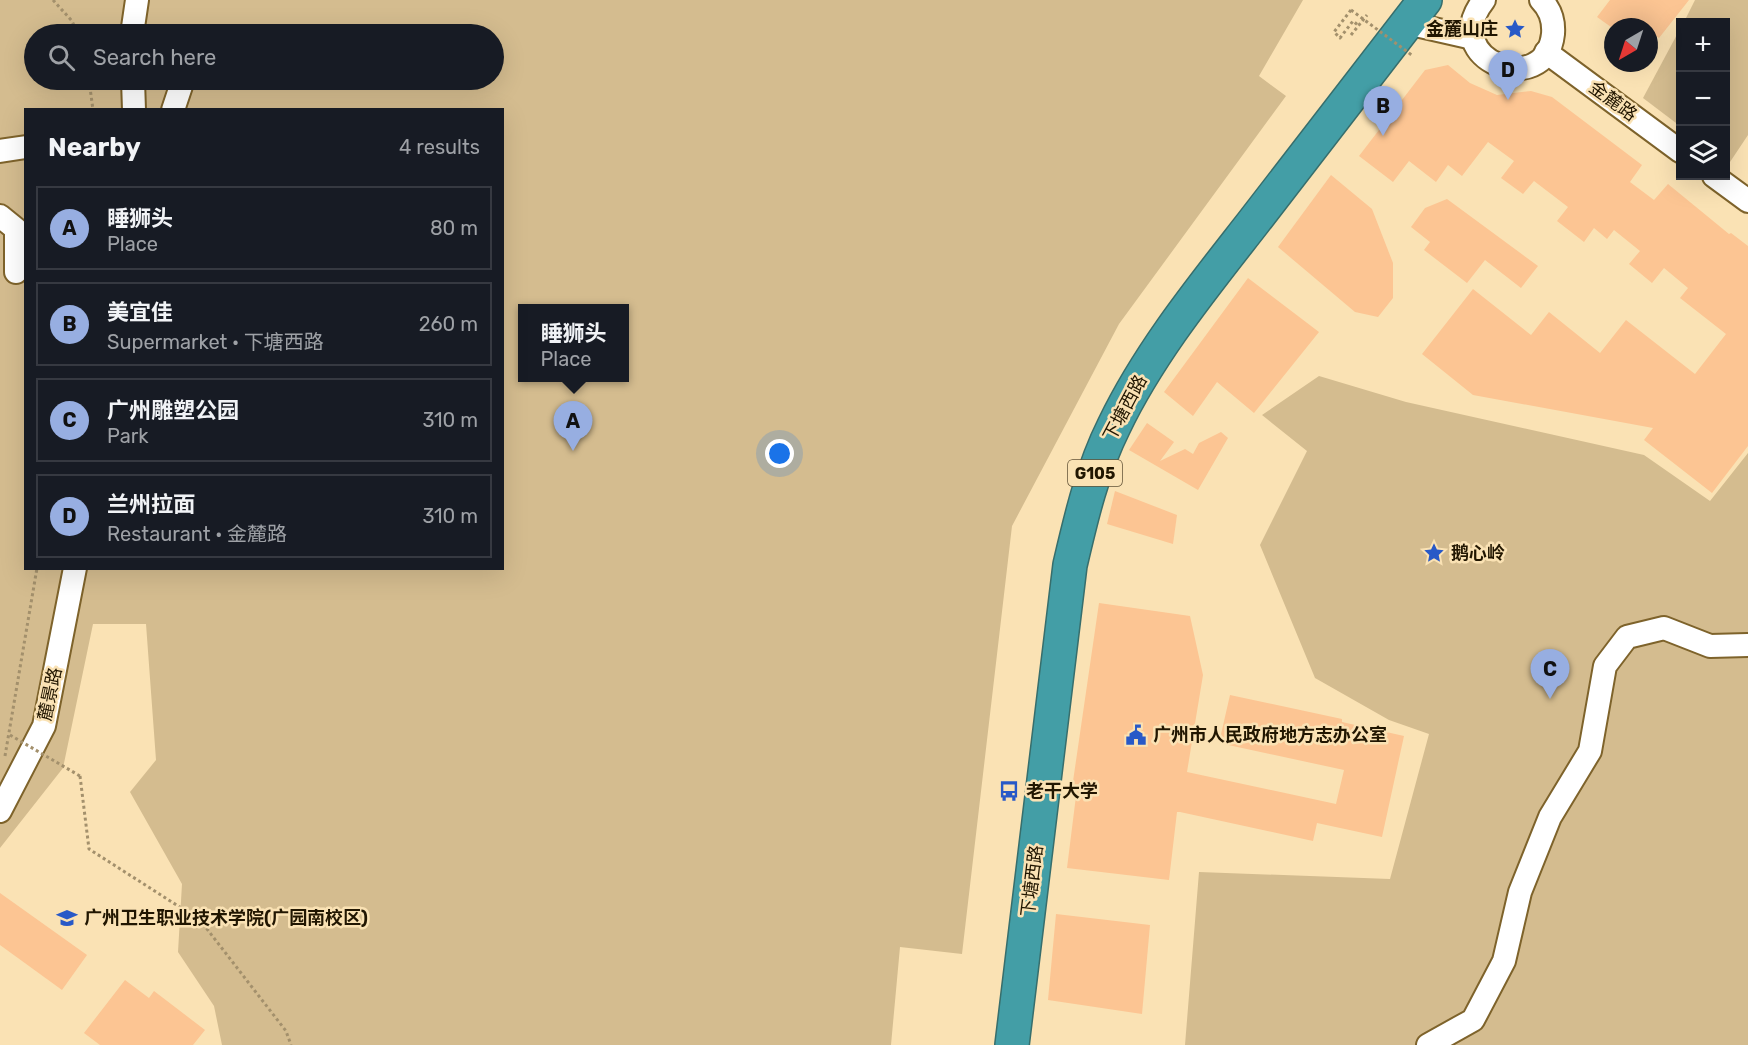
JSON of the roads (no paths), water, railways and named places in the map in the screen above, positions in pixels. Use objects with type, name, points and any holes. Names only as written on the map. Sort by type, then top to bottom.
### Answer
[{"type":"highway","name":"下塘西路","points":[[994,1045],[1045,601],[1058,529],[1086,444],[1124,369],[1156,322],[1412,8]]},
{"type":"highway","name":"下塘西路","points":[[1012,1045],[1070,565],[1085,504],[1112,429],[1136,385],[1178,321],[1412,8]]},
{"type":"street","points":[[133,24],[137,0]]},
{"type":"street","points":[[1484,0],[1476,12],[1473,38],[1483,56],[1499,67],[1512,69],[1526,67],[1537,61],[1546,52],[1552,40],[1553,27],[1550,14],[1541,0]]},
{"type":"street","points":[[1412,8],[1473,38]]},
{"type":"street","name":"金麓路","points":[[1546,52],[1676,148]]},
{"type":"street","points":[[133,90],[134,108]]},
{"type":"street","points":[[174,108],[180,90]]},
{"type":"street","points":[[0,151],[24,147]]},
{"type":"street","points":[[1719,180],[1748,201]]},
{"type":"street","points":[[0,216],[15,229],[16,272]]},
{"type":"street","name":"麓景路","points":[[0,811],[44,726],[75,570]]},
{"type":"street","points":[[1428,1045],[1473,1020],[1504,961],[1520,892],[1550,817],[1590,750],[1605,666],[1610,658],[1627,637],[1664,628],[1710,646],[1748,645]]},
{"type":"place","name":"金麓山庄","points":[[1515,29]]},
{"type":"place","name":"兰州拉面","points":[[1508,100]]},
{"type":"place","name":"美宜佳","points":[[1383,136]]},
{"type":"place","name":"睡狮头","points":[[573,451]]},
{"type":"place","name":"鹅心岭","points":[[1434,553]]},
{"type":"place","name":"广州雕塑公园","points":[[1550,699]]},
{"type":"place","name":"广州市人民政府地方志办公室","points":[[1136,735]]},
{"type":"place","name":"老干大学","points":[[1009,791]]},
{"type":"place","name":"广州卫生职业技术学院(广园南校区)","points":[[67,918]]}]
